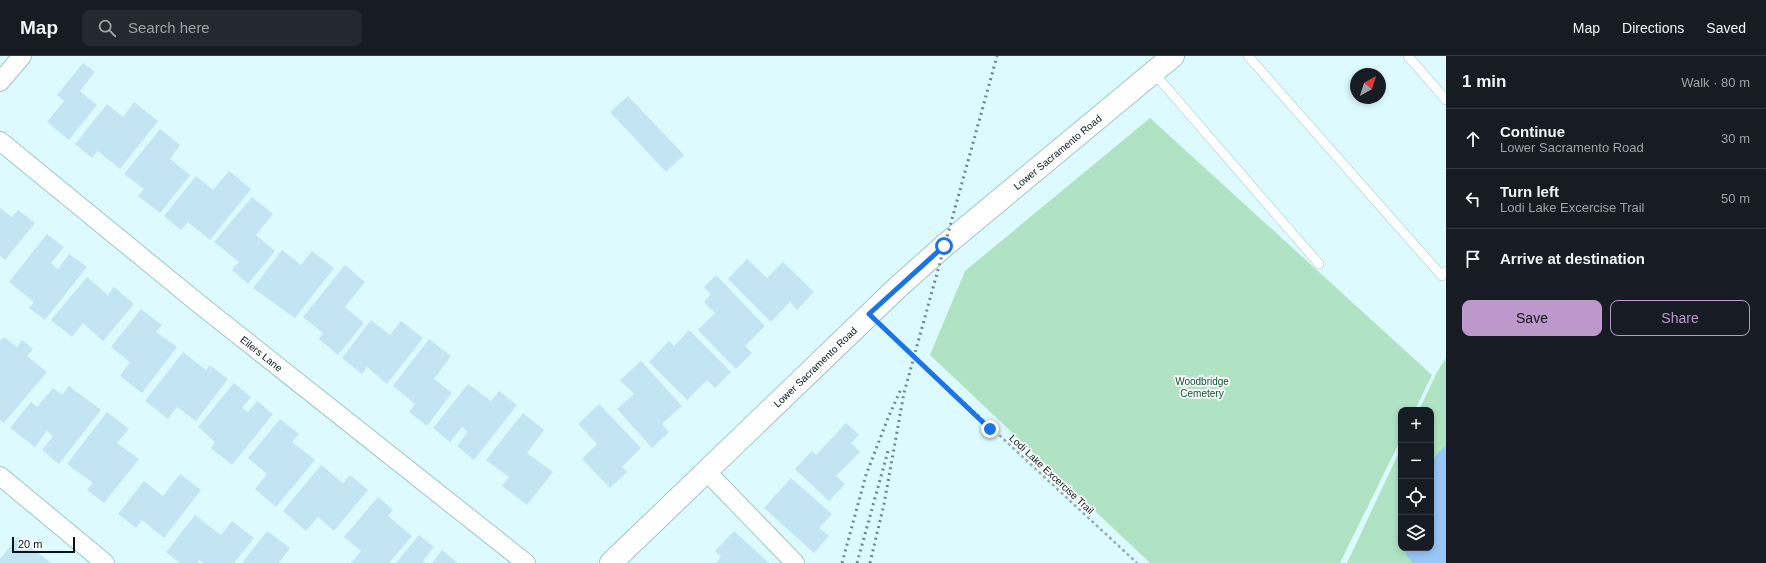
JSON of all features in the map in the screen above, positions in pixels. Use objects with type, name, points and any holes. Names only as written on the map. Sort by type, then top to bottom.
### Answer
[{"type":"main road","name":"Lower Sacramento Road","points":[[611,563],[869,314],[944,246],[1173,56]]},
{"type":"street","points":[[0,82],[22,56]]},
{"type":"street","name":"Eilers Lane","points":[[0,141],[198,303],[526,563]]},
{"type":"street","points":[[706,471],[795,563]]},
{"type":"street","points":[[0,476],[105,563]]},
{"type":"lane","points":[[1248,56],[1442,276],[1446,271]]},
{"type":"lane","points":[[1408,56],[1446,100]]},
{"type":"lane","points":[[1153,72],[1319,264]]},
{"type":"path","name":"Lodi Lake Excercise Trail","points":[[869,314],[1137,563]]},
{"type":"green space","name":"Woodbridge Cemetery","points":[[1150,118],[1432,375],[1416,407],[1398,407],[1398,445],[1340,563],[1150,563],[930,355],[965,271]]},
{"type":"green space","points":[[1446,358],[1446,563],[1347,563],[1398,454],[1398,551],[1434,551],[1434,407],[1420,407],[1437,372]]},
{"type":"water","points":[[1446,445],[1446,563],[1413,563],[1406,555],[1405,551],[1434,551],[1434,458]]},
{"type":"building","points":[[83,63],[95,72],[80,91],[97,105],[69,140],[47,122],[64,101],[57,95]]},
{"type":"building","points":[[628,96],[684,155],[666,172],[610,112]]},
{"type":"building","points":[[134,102],[158,121],[120,169],[98,151],[92,158],[75,144],[107,104],[123,117]]},
{"type":"building","points":[[160,129],[180,145],[170,159],[190,175],[160,213],[138,196],[144,189],[124,174]]},
{"type":"building","points":[[229,171],[251,189],[210,240],[188,222],[181,230],[164,216],[196,176],[213,190]]},
{"type":"building","points":[[252,197],[273,214],[256,235],[275,251],[248,284],[232,270],[239,262],[214,242]]},
{"type":"building","points":[[0,208],[12,217],[18,210],[35,223],[5,260],[0,256]]},
{"type":"building","points":[[47,234],[64,247],[51,263],[58,269],[69,254],[87,267],[45,320],[29,308],[34,302],[9,282]]},
{"type":"building","points":[[282,250],[301,265],[312,251],[334,268],[295,318],[253,288]]},
{"type":"building","points":[[747,259],[767,278],[783,262],[814,292],[797,310],[790,302],[771,322],[728,279]]},
{"type":"building","points":[[345,265],[365,282],[345,307],[364,323],[338,355],[319,339],[323,333],[303,317]]},
{"type":"building","points":[[716,275],[765,326],[745,346],[752,353],[736,369],[698,330],[715,313],[704,302],[711,294],[704,287]]},
{"type":"building","points":[[87,277],[108,295],[114,287],[134,304],[103,341],[83,323],[72,337],[51,320]]},
{"type":"building","points":[[141,309],[162,325],[156,332],[177,347],[142,393],[120,376],[130,362],[111,347]]},
{"type":"building","points":[[371,320],[390,335],[401,321],[423,338],[387,384],[367,367],[362,374],[342,358]]},
{"type":"building","points":[[689,330],[731,372],[715,388],[707,380],[687,400],[649,362],[669,341],[674,346]]},
{"type":"building","points":[[4,337],[17,347],[22,340],[33,349],[27,356],[47,372],[4,423],[0,420],[0,341]]},
{"type":"building","points":[[429,339],[451,356],[434,379],[452,393],[427,426],[409,412],[415,404],[393,386]]},
{"type":"building","points":[[183,352],[206,370],[210,365],[228,379],[196,421],[177,407],[168,419],[145,401]]},
{"type":"building","points":[[641,361],[682,406],[662,424],[669,432],[652,448],[617,409],[634,394],[620,380]]},
{"type":"building","points":[[234,383],[251,397],[242,408],[248,412],[257,401],[273,414],[232,465],[211,448],[215,442],[198,427]]},
{"type":"building","points":[[468,384],[491,401],[499,391],[517,405],[474,460],[457,446],[468,432],[462,427],[450,442],[433,428]]},
{"type":"building","points":[[69,386],[101,410],[59,464],[42,450],[53,436],[47,431],[35,447],[10,428],[31,402],[37,407],[53,388],[62,395]]},
{"type":"building","points":[[599,404],[641,448],[622,467],[627,472],[610,488],[582,459],[597,444],[578,424]]},
{"type":"building","points":[[107,412],[129,429],[117,443],[139,459],[104,503],[87,490],[93,483],[67,464]]},
{"type":"building","points":[[523,413],[544,430],[527,453],[553,472],[527,505],[502,486],[509,477],[486,460]]},
{"type":"building","points":[[280,419],[299,434],[292,442],[315,460],[276,507],[255,489],[267,474],[248,458]]},
{"type":"building","points":[[846,423],[859,435],[851,443],[860,452],[836,476],[845,484],[829,501],[795,469],[812,451],[816,455]]},
{"type":"building","points":[[321,465],[343,483],[350,475],[368,490],[334,531],[318,517],[306,531],[283,511]]},
{"type":"building","points":[[180,474],[201,490],[164,538],[142,520],[136,528],[118,514],[144,481],[163,496]]},
{"type":"building","points":[[791,478],[832,514],[819,528],[829,536],[814,553],[764,508]]},
{"type":"building","points":[[378,497],[393,510],[388,516],[412,536],[389,563],[351,563],[361,551],[344,537]]},
{"type":"building","points":[[195,515],[221,535],[232,521],[254,538],[234,563],[204,563],[199,560],[197,563],[180,563],[166,552]]},
{"type":"building","points":[[267,531],[290,548],[279,563],[242,563]]},
{"type":"building","points":[[734,531],[769,563],[716,563],[721,557],[715,551]]},
{"type":"building","points":[[419,535],[434,547],[423,561],[426,563],[396,563]]},
{"type":"building","points":[[18,537],[51,563],[0,563],[0,557],[1,558]]},
{"type":"building","points":[[442,550],[458,563],[432,563]]},
{"type":"railway","points":[[870,563],[884,504],[904,393],[997,56]]},
{"type":"railway","points":[[842,563],[866,475],[901,389]]},
{"type":"railway","points":[[857,563],[888,451]]},
{"type":"route","points":[[944,246],[869,314],[990,429]]}]
